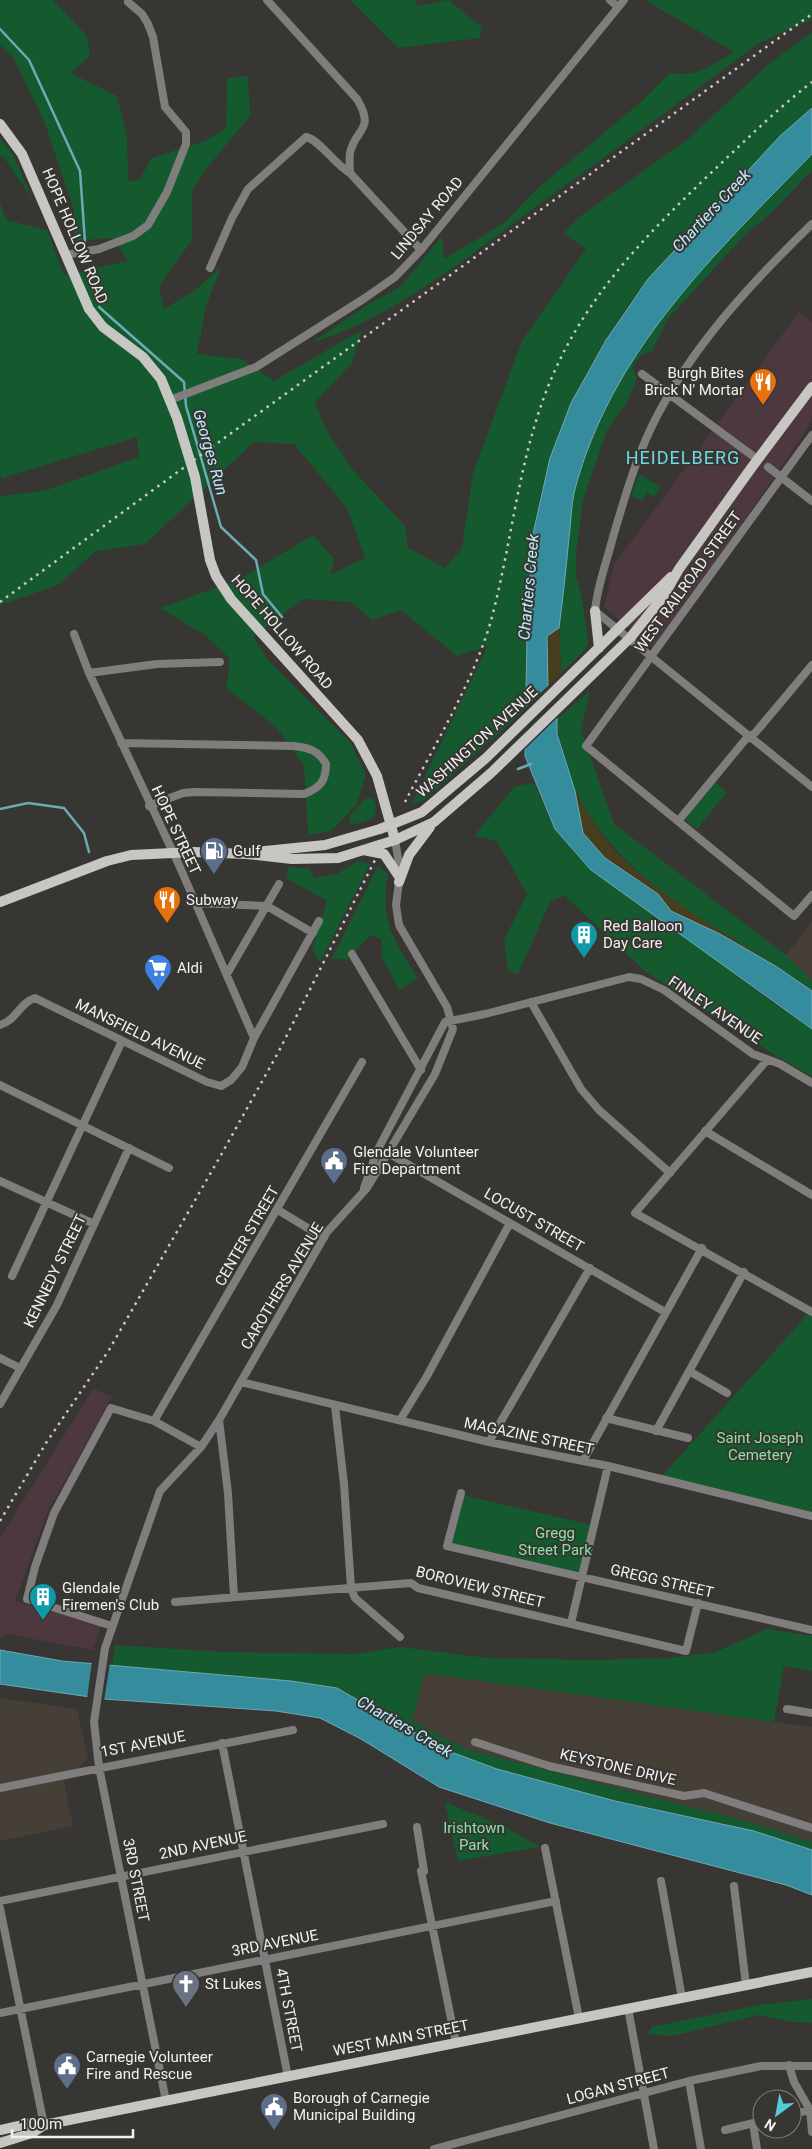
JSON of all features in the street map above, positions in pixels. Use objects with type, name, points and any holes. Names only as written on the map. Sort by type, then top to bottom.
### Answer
[{"type":"main road","name":"HOPE HOLLOW ROAD","points":[[0,124],[22,154],[85,303],[93,316],[150,364],[174,398],[198,491],[210,560],[216,576],[231,599],[358,740],[377,776],[395,840]]},
{"type":"main road","points":[[679,569],[812,388]]},
{"type":"main road","name":"WASHINGTON AVENUE","points":[[247,854],[270,858],[338,858],[395,840],[434,822],[490,773],[630,638],[663,597],[679,569]]},
{"type":"main road","name":"WASHINGTON AVENUE","points":[[0,902],[119,857],[143,853],[172,852],[247,854],[325,846],[392,824],[427,808],[486,758],[679,569]]},
{"type":"main road","points":[[595,611],[597,650]]},
{"type":"main road","points":[[399,879],[413,848],[434,822]]},
{"type":"main road","points":[[360,850],[384,854],[399,879]]},
{"type":"main road","name":"WEST MAIN STREET","points":[[0,2144],[32,2133],[44,2125],[812,1972]]},
{"type":"main road","points":[[0,2124],[32,2123],[44,2125]]},
{"type":"main road","points":[[0,2130],[32,2123]]},
{"type":"street","points":[[267,0],[357,99],[365,112],[364,127],[350,151],[350,173]]},
{"type":"street","points":[[610,0],[618,8]]},
{"type":"street","name":"LINDSAY ROAD","points":[[174,398],[256,367],[387,282],[421,250],[624,0]]},
{"type":"street","points":[[65,255],[100,249],[133,236],[148,225],[167,192],[186,144],[186,132],[164,108],[152,36],[148,24],[142,14],[128,2]]},
{"type":"street","points":[[210,268],[232,218],[248,189],[306,137],[313,139],[338,166],[350,173],[421,250]]},
{"type":"street","points":[[812,224],[759,275],[723,318],[669,394],[651,427],[625,496],[597,594],[595,611],[651,654],[812,787]]},
{"type":"street","points":[[642,374],[758,459]]},
{"type":"street","name":"WEST RAILROAD STREET","points":[[678,820],[586,746],[651,654],[812,435]]},
{"type":"street","points":[[768,467],[812,501]]},
{"type":"street","name":"HOPE STREET","points":[[74,634],[89,673],[149,806],[172,852],[254,1038]]},
{"type":"street","points":[[89,673],[157,664],[220,662]]},
{"type":"street","points":[[812,664],[678,820],[794,916],[812,895]]},
{"type":"street","points":[[121,743],[294,746],[312,749],[321,755],[326,764],[323,782],[316,790],[304,794],[195,792],[183,793],[149,806]]},
{"type":"street","points":[[362,1193],[377,1151],[421,1070],[442,1026],[445,1022],[452,1021],[399,925],[396,905],[399,879],[395,840]]},
{"type":"street","points":[[226,974],[279,884]]},
{"type":"street","points":[[195,903],[267,906],[313,933]]},
{"type":"street","points":[[254,1038],[320,921]]},
{"type":"street","points":[[352,954],[421,1070]]},
{"type":"street","name":"FINLEY AVENUE","points":[[452,1021],[629,977],[641,979],[664,990],[753,1054],[780,1064],[812,1082]]},
{"type":"street","name":"MANSFIELD AVENUE","points":[[0,1025],[14,1018],[25,1001],[34,998],[207,1082],[222,1086],[232,1080],[242,1067],[254,1038]]},
{"type":"street","points":[[531,1002],[581,1089],[599,1110],[670,1173]]},
{"type":"street","name":"CAROTHERS AVENUE","points":[[102,1665],[112,1626],[160,1491],[201,1447],[219,1420],[324,1238],[362,1193],[388,1153],[435,1074],[451,1038],[452,1021]]},
{"type":"street","points":[[12,1276],[122,1040]]},
{"type":"street","points":[[767,1060],[635,1213],[702,1248],[812,1312]]},
{"type":"street","name":"CENTER STREET","points":[[154,1422],[362,1062]]},
{"type":"street","points":[[0,1085],[169,1168]]},
{"type":"street","points":[[705,1131],[812,1195]]},
{"type":"street","name":"KENNEDY STREET","points":[[0,1404],[57,1305],[129,1148]]},
{"type":"street","name":"LOCUST STREET","points":[[388,1153],[665,1312]]},
{"type":"street","points":[[0,1181],[94,1224]]},
{"type":"street","points":[[278,1210],[324,1238]]},
{"type":"street","points":[[400,1420],[427,1376],[510,1223]]},
{"type":"street","points":[[583,1461],[702,1248]]},
{"type":"street","points":[[488,1442],[590,1268]]},
{"type":"street","points":[[656,1431],[744,1272]]},
{"type":"street","points":[[0,1358],[20,1368]]},
{"type":"street","points":[[689,1370],[727,1393]]},
{"type":"street","name":"MAGAZINE STREET","points":[[241,1382],[488,1442],[608,1466],[812,1516]]},
{"type":"street","points":[[335,1406],[344,1484],[351,1588],[355,1598],[400,1637]]},
{"type":"street","points":[[112,1626],[27,1599],[35,1566],[54,1513],[112,1408],[154,1422],[201,1447]]},
{"type":"street","points":[[606,1418],[688,1438]]},
{"type":"street","points":[[219,1420],[228,1493],[234,1596]]},
{"type":"street","points":[[571,1623],[608,1466]]},
{"type":"street","name":"GREGG STREET","points":[[461,1493],[447,1546],[812,1630]]},
{"type":"street","name":"BOROVIEW STREET","points":[[175,1602],[411,1582],[418,1588],[686,1651],[698,1603]]},
{"type":"street","name":"3RD STREET","points":[[102,1665],[93,1732],[166,2101]]},
{"type":"street","points":[[787,1709],[812,1713]]},
{"type":"street","name":"1ST AVENUE","points":[[0,1788],[293,1730]]},
{"type":"street","name":"KEYSTONE DRIVE","points":[[475,1742],[549,1766],[684,1796],[704,1793],[812,1828]]},
{"type":"street","name":"4TH STREET","points":[[222,1743],[288,2077]]},
{"type":"street","name":"2ND AVENUE","points":[[0,1900],[382,1824]]},
{"type":"street","points":[[417,1827],[432,1926],[456,2042]]},
{"type":"street","points":[[545,1848],[579,2018]]},
{"type":"street","points":[[661,1881],[682,1998]]},
{"type":"street","points":[[734,1886],[746,1985]]},
{"type":"street","name":"3RD AVENUE","points":[[0,2013],[556,1901]]},
{"type":"street","points":[[0,1908],[44,2125]]},
{"type":"street","points":[[628,2008],[654,2149]]},
{"type":"street","points":[[789,2065],[794,2082],[810,2110],[812,2132]]},
{"type":"street","name":"LOGAN STREET","points":[[434,2149],[689,2081],[760,2066],[812,2066]]},
{"type":"street","points":[[689,2081],[701,2149]]},
{"type":"street","points":[[802,2112],[810,2110]]},
{"type":"street","points":[[724,2130],[752,2123]]},
{"type":"shaded area","points":[[799,312],[812,323],[812,417],[806,431],[654,650],[604,607],[614,565]]},
{"type":"shaded area","points":[[812,921],[812,991],[777,967]]},
{"type":"shaded area","points":[[93,1389],[112,1396],[47,1513],[15,1601],[101,1625],[93,1650],[7,1634],[0,1638],[0,1538]]},
{"type":"shaded area","points":[[423,1673],[812,1727],[812,1842],[753,1823],[469,1750],[412,1721]]},
{"type":"shaded area","points":[[0,1698],[77,1709],[88,1759],[64,1782],[73,1826],[0,1841]]},
{"type":"green space","points":[[0,0],[53,0],[87,36],[90,56],[70,73],[117,96],[127,136],[128,181],[139,180],[152,158],[205,141],[226,128],[227,78],[248,76],[250,116],[207,168],[192,191],[192,240],[159,286],[164,309],[194,291],[221,267],[206,306],[197,354],[241,359],[274,381],[362,330],[352,363],[315,402],[324,426],[352,469],[405,526],[408,548],[445,568],[462,548],[473,473],[522,341],[586,249],[564,233],[578,218],[688,139],[770,63],[812,32],[812,108],[750,169],[650,277],[607,336],[573,400],[548,468],[532,539],[527,603],[526,709],[423,801],[412,803],[488,646],[457,656],[401,610],[372,620],[351,602],[303,599],[253,637],[268,660],[350,742],[366,774],[356,805],[331,831],[308,835],[304,766],[276,727],[226,688],[230,659],[205,635],[160,608],[240,579],[313,535],[334,559],[330,575],[365,558],[347,508],[294,444],[254,442],[145,544],[96,551],[58,585],[0,605],[0,496],[44,491],[139,457],[137,437],[2,478],[0,473],[0,203],[6,220],[47,230],[64,275],[128,261],[112,238],[73,241],[74,210],[44,121],[13,57],[0,45]]},
{"type":"green space","points":[[350,0],[415,0],[417,6],[448,0],[482,27],[480,38],[398,48]]},
{"type":"green space","points":[[645,0],[812,0],[812,19],[759,43],[482,247],[427,285],[369,319],[340,333],[311,343],[372,302],[400,287],[442,236],[444,259],[504,223],[539,187],[641,102],[670,73],[688,74],[696,72],[711,66],[734,52]]},
{"type":"green space","points":[[0,139],[11,151],[33,200],[3,156],[0,156]]},
{"type":"green space","points":[[812,153],[812,170],[774,210],[742,238],[667,320],[652,351],[641,355],[632,367],[637,378],[626,404],[607,430],[583,500],[576,554],[576,576],[581,593],[588,641],[586,649],[561,673],[557,568],[570,488],[599,411],[637,340],[700,267]]},
{"type":"green space","points":[[639,474],[661,487],[654,497],[647,493],[642,501],[631,495]]},
{"type":"green space","points":[[590,691],[581,730],[614,824],[786,955],[812,981],[812,990],[680,906],[622,856],[597,826],[573,786],[557,725],[557,719]]},
{"type":"green space","points":[[715,782],[727,792],[697,829],[685,820]]},
{"type":"green space","points":[[534,783],[555,829],[761,994],[812,1029],[812,1076],[778,1057],[646,972],[564,895],[550,902],[518,974],[508,971],[504,940],[527,894],[497,841],[474,836],[515,786]]},
{"type":"green space","points":[[373,798],[375,815],[363,822],[350,825],[350,816],[365,799]]},
{"type":"green space","points":[[358,861],[370,864],[320,962],[312,949],[327,901],[286,878],[289,867],[309,868],[314,878],[337,874]]},
{"type":"green space","points":[[378,866],[388,874],[386,904],[387,917],[391,929],[402,953],[418,978],[399,990],[382,957],[381,939],[370,935],[347,960],[332,958]]},
{"type":"green space","name":"Saint Joseph Cemetery","points":[[808,1314],[812,1317],[812,1512],[662,1476]]},
{"type":"green space","name":"Gregg Street Park","points":[[463,1495],[591,1525],[580,1573],[451,1543]]},
{"type":"green space","points":[[766,1629],[812,1636],[812,1671],[784,1666],[774,1722],[424,1673],[412,1721],[469,1750],[753,1823],[812,1842],[812,1850],[754,1831],[615,1801],[497,1769],[443,1749],[337,1688],[112,1666],[115,1645],[223,1652],[355,1654],[400,1647],[488,1658],[593,1660],[671,1658],[716,1652]]},
{"type":"green space","name":"Irishtown Park","points":[[445,1802],[507,1828],[540,1847],[458,1861]]},
{"type":"green space","points":[[812,1999],[812,2023],[794,2022],[758,2015],[673,2036],[647,2034],[652,2027],[759,2005]]},
{"type":"sand","points":[[559,628],[561,673],[548,686],[547,636]]},
{"type":"sand","points":[[575,791],[590,817],[608,842],[639,873],[696,915],[777,967],[720,934],[670,911],[658,894],[605,858],[583,833]]},
{"type":"water","points":[[812,108],[812,154],[703,268],[639,350],[613,395],[591,442],[574,493],[559,628],[547,636],[548,686],[557,719],[557,734],[575,791],[583,833],[605,858],[658,894],[671,911],[720,934],[777,967],[812,991],[812,1029],[591,870],[555,829],[525,756],[527,634],[532,538],[550,458],[571,403],[606,340],[648,279],[780,136]]},
{"type":"water","points":[[0,1650],[62,1661],[291,1681],[337,1688],[443,1749],[497,1769],[615,1801],[754,1831],[812,1850],[812,1895],[786,1885],[550,1823],[439,1787],[361,1739],[320,1718],[276,1711],[104,1699],[0,1684]]},
{"type":"pier","points":[[551,683],[559,716],[523,751],[523,710]]},
{"type":"pier","points":[[92,1661],[110,1663],[104,1701],[87,1699]]},
{"type":"waterway","name":"Georges Run","points":[[0,29],[29,60],[80,171],[85,242]]},
{"type":"waterway","name":"Georges Run","points":[[99,307],[184,382],[186,406],[221,527],[256,560],[263,594],[282,617]]},
{"type":"waterway","points":[[518,769],[531,764]]},
{"type":"waterway","points":[[0,809],[28,803],[64,808],[84,833],[89,852]]},
{"type":"railway","points":[[0,602],[812,14]]},
{"type":"railway","points":[[405,802],[465,687],[485,640],[499,587],[524,466],[541,406],[552,377],[583,318],[622,265],[666,217],[750,136],[812,82]]},
{"type":"railway","points":[[0,1521],[46,1443],[109,1350],[221,1155],[279,1051],[375,860]]},
{"type":"place","name":"Burgh Bites Brick N' Mortar","points":[[763,406]]},
{"type":"place","name":"Gulf","points":[[214,875]]},
{"type":"place","name":"Subway","points":[[167,924]]},
{"type":"place","name":"Red Balloon Day Care","points":[[584,959]]},
{"type":"place","name":"Aldi","points":[[158,992]]},
{"type":"place","name":"Glendale Volunteer Fire Department","points":[[334,1185]]},
{"type":"place","name":"Glendale Firemen's Club","points":[[43,1621]]},
{"type":"place","name":"St Lukes","points":[[186,2008]]},
{"type":"place","name":"Carnegie Volunteer Fire and Rescue","points":[[67,2090]]},
{"type":"place","name":"Borough of Carnegie Municipal Building","points":[[274,2131]]},
{"type":"district","name":"HEIDELBERG","points":[[683,458]]},
{"type":"water label","name":"Chartiers Creek","points":[[711,210]]},
{"type":"water label","name":"Chartiers Creek","points":[[528,587]]},
{"type":"water label","name":"Chartiers Creek","points":[[405,1726]]}]
